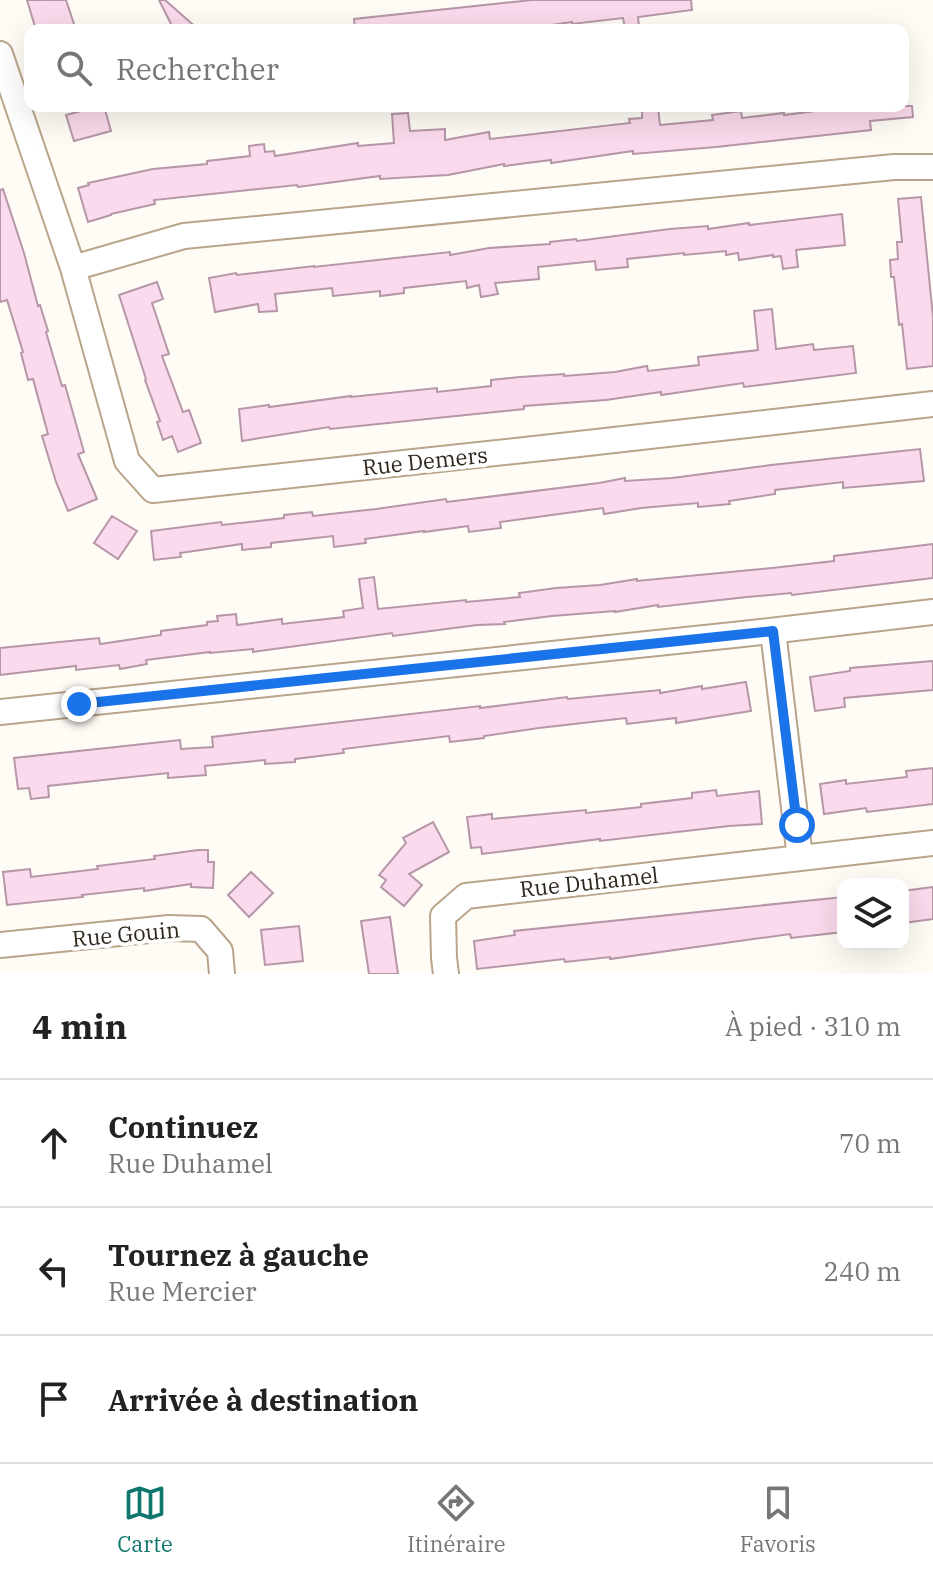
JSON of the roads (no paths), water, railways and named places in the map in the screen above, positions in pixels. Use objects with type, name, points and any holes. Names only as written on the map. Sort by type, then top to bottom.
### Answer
[{"type":"street","name":"Rue Demers","points":[[0,54],[73,268],[127,461],[153,490],[933,404]]},
{"type":"street","points":[[73,268],[184,236],[878,168],[933,167]]},
{"type":"street","points":[[0,712],[933,612]]},
{"type":"street","points":[[773,631],[800,858]]},
{"type":"street","name":"Rue Duhamel","points":[[446,974],[443,916],[466,896],[933,843]]},
{"type":"street","name":"Rue Gouin","points":[[0,945],[169,928],[201,929],[220,951],[222,974]]}]
